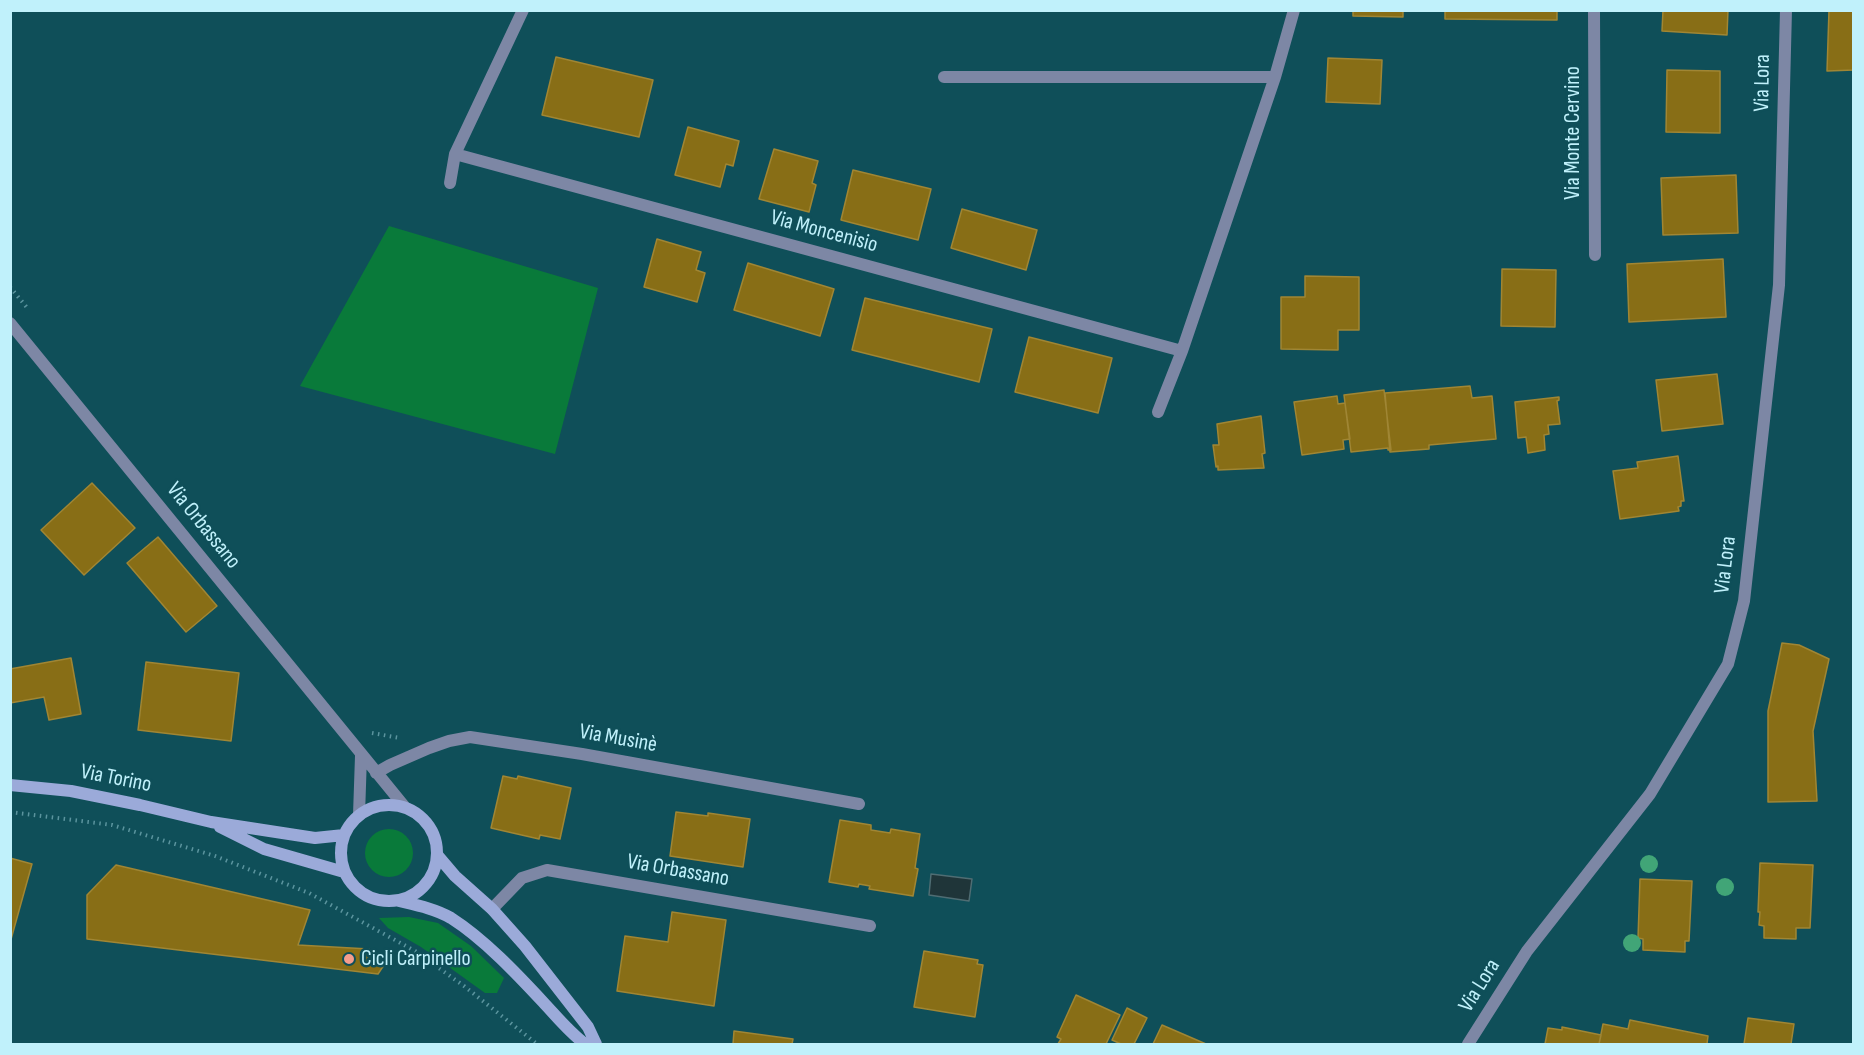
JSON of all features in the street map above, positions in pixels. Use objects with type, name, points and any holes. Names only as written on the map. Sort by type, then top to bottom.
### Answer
[{"type":"main road","name":"Via Torino","points":[[10,785],[71,791],[211,822],[315,838],[344,835]]},
{"type":"main road","points":[[399,901],[414,895],[427,885],[438,856],[436,840],[429,825],[418,814],[404,806],[389,804],[373,807],[359,814],[348,826],[340,856],[344,872],[358,891],[368,897],[383,901],[399,901],[432,910],[450,918],[504,963],[543,1001],[573,1035],[585,1044]]},
{"type":"main road","name":"Via Torino","points":[[211,822],[264,849],[344,872]]},
{"type":"main road","points":[[438,856],[455,876],[492,909],[525,946],[588,1027],[596,1044]]},
{"type":"street","points":[[450,183],[455,154],[523,10]]},
{"type":"street","points":[[1158,412],[1182,351],[1275,77],[1294,10]]},
{"type":"street","name":"Via Monte Cervino","points":[[1593,10],[1595,255]]},
{"type":"street","name":"Via Lora","points":[[1468,1044],[1527,951],[1650,794],[1728,664],[1744,601],[1779,285],[1785,10]]},
{"type":"street","points":[[944,77],[1275,77]]},
{"type":"street","name":"Via Moncenisio","points":[[455,154],[1182,351]]},
{"type":"street","name":"Via Orbassano","points":[[10,323],[404,806]]},
{"type":"street","name":"Via Musinè","points":[[376,773],[429,748],[470,737],[582,754],[859,804]]},
{"type":"street","points":[[359,814],[361,756]]},
{"type":"street","name":"Via Orbassano","points":[[492,909],[522,878],[548,870],[870,926]]},
{"type":"path","points":[[10,812],[112,825],[215,856],[309,893],[415,951],[464,986],[537,1044]]},
{"type":"green space","points":[[389,226],[598,288],[555,454],[300,386]]},
{"type":"green space","points":[[389,829],[406,836],[413,853],[406,870],[389,877],[372,870],[365,853],[372,836]]},
{"type":"green space","points":[[409,917],[438,923],[471,946],[504,978],[497,993],[485,993],[421,947],[388,928],[379,918]]},
{"type":"water","points":[[931,874],[972,879],[969,901],[929,895]]},
{"type":"building","points":[[1353,10],[1403,10],[1403,17],[1353,16]]},
{"type":"building","points":[[1445,10],[1557,10],[1557,20],[1445,19]]},
{"type":"building","points":[[1663,10],[1728,10],[1727,35],[1662,31]]},
{"type":"building","points":[[1829,10],[1854,10],[1854,70],[1827,71]]},
{"type":"building","points":[[556,57],[653,80],[639,137],[542,115]]},
{"type":"building","points":[[1328,58],[1382,60],[1380,104],[1326,102]]},
{"type":"building","points":[[1667,70],[1720,71],[1720,133],[1666,132]]},
{"type":"building","points":[[688,127],[739,141],[733,166],[726,164],[720,187],[675,175]]},
{"type":"building","points":[[774,149],[818,161],[812,183],[816,185],[809,212],[759,199]]},
{"type":"building","points":[[853,170],[931,189],[918,240],[841,220]]},
{"type":"building","points":[[1736,175],[1738,233],[1663,235],[1661,178]]},
{"type":"building","points":[[962,209],[1037,230],[1026,270],[951,248]]},
{"type":"building","points":[[657,239],[701,252],[696,270],[705,273],[697,302],[644,287]]},
{"type":"building","points":[[1723,259],[1726,317],[1629,322],[1627,264]]},
{"type":"building","points":[[748,263],[834,289],[820,336],[734,310]]},
{"type":"building","points":[[1502,269],[1556,270],[1555,327],[1501,326]]},
{"type":"building","points":[[1305,276],[1359,277],[1359,330],[1338,330],[1338,350],[1281,349],[1281,297],[1305,297]]},
{"type":"building","points":[[865,298],[992,329],[979,382],[852,350]]},
{"type":"building","points":[[1029,337],[1112,358],[1098,413],[1015,392]]},
{"type":"building","points":[[1717,374],[1723,424],[1662,431],[1656,380]]},
{"type":"building","points":[[1470,386],[1472,398],[1492,396],[1496,439],[1429,445],[1429,449],[1390,452],[1385,393]]},
{"type":"building","points":[[1384,390],[1391,450],[1388,448],[1351,452],[1344,395]]},
{"type":"building","points":[[1337,396],[1338,404],[1345,403],[1350,439],[1343,440],[1344,449],[1302,455],[1294,402]]},
{"type":"building","points":[[1559,397],[1557,401],[1560,424],[1548,425],[1549,434],[1544,435],[1545,450],[1528,453],[1526,437],[1518,438],[1515,402]]},
{"type":"building","points":[[1261,416],[1265,453],[1262,454],[1264,468],[1218,470],[1213,445],[1219,445],[1217,424]]},
{"type":"building","points":[[1678,456],[1684,501],[1681,501],[1681,506],[1678,507],[1679,511],[1620,519],[1613,471],[1638,468],[1637,462]]},
{"type":"building","points":[[92,483],[135,528],[84,575],[41,530]]},
{"type":"building","points":[[158,537],[217,606],[186,632],[127,563]]},
{"type":"building","points":[[1782,643],[1799,645],[1829,659],[1813,731],[1817,801],[1768,802],[1768,711]]},
{"type":"building","points":[[71,658],[81,714],[49,720],[44,697],[10,703],[10,669]]},
{"type":"building","points":[[146,662],[239,673],[231,741],[138,730]]},
{"type":"building","points":[[503,776],[517,779],[518,776],[571,788],[560,839],[540,835],[539,839],[491,828]]},
{"type":"building","points":[[676,812],[708,816],[708,813],[750,819],[743,867],[670,856]]},
{"type":"building","points":[[840,820],[871,825],[871,830],[890,833],[891,829],[920,834],[915,868],[918,869],[913,896],[869,889],[870,886],[859,884],[858,887],[829,882]]},
{"type":"building","points":[[10,858],[32,864],[10,943]]},
{"type":"building","points":[[1760,863],[1813,865],[1810,928],[1796,928],[1796,939],[1764,938],[1764,926],[1759,925],[1760,912],[1758,912]]},
{"type":"building","points":[[116,865],[310,910],[298,945],[369,949],[386,962],[378,974],[87,939],[87,895]]},
{"type":"building","points":[[1640,879],[1692,881],[1689,941],[1685,941],[1685,952],[1643,950],[1643,939],[1638,938]]},
{"type":"building","points":[[672,912],[726,920],[714,1006],[617,991],[625,936],[668,942]]},
{"type":"building","points":[[924,951],[978,960],[977,964],[983,965],[975,1017],[914,1007]]},
{"type":"building","points":[[1076,995],[1120,1015],[1106,1044],[1058,1044],[1061,1039],[1057,1037]]},
{"type":"building","points":[[1127,1008],[1147,1018],[1134,1044],[1121,1044],[1112,1040]]},
{"type":"building","points":[[1748,1018],[1794,1024],[1791,1044],[1744,1044]]},
{"type":"building","points":[[1630,1020],[1708,1036],[1707,1044],[1599,1044],[1603,1024],[1628,1029]]},
{"type":"building","points":[[1162,1025],[1206,1044],[1153,1044]]},
{"type":"building","points":[[1562,1027],[1601,1035],[1599,1044],[1545,1044],[1548,1028],[1562,1030]]},
{"type":"building","points":[[734,1031],[793,1039],[792,1044],[733,1044]]},
{"type":"place","name":"Cicli Carpinello","points":[[349,959]]}]
